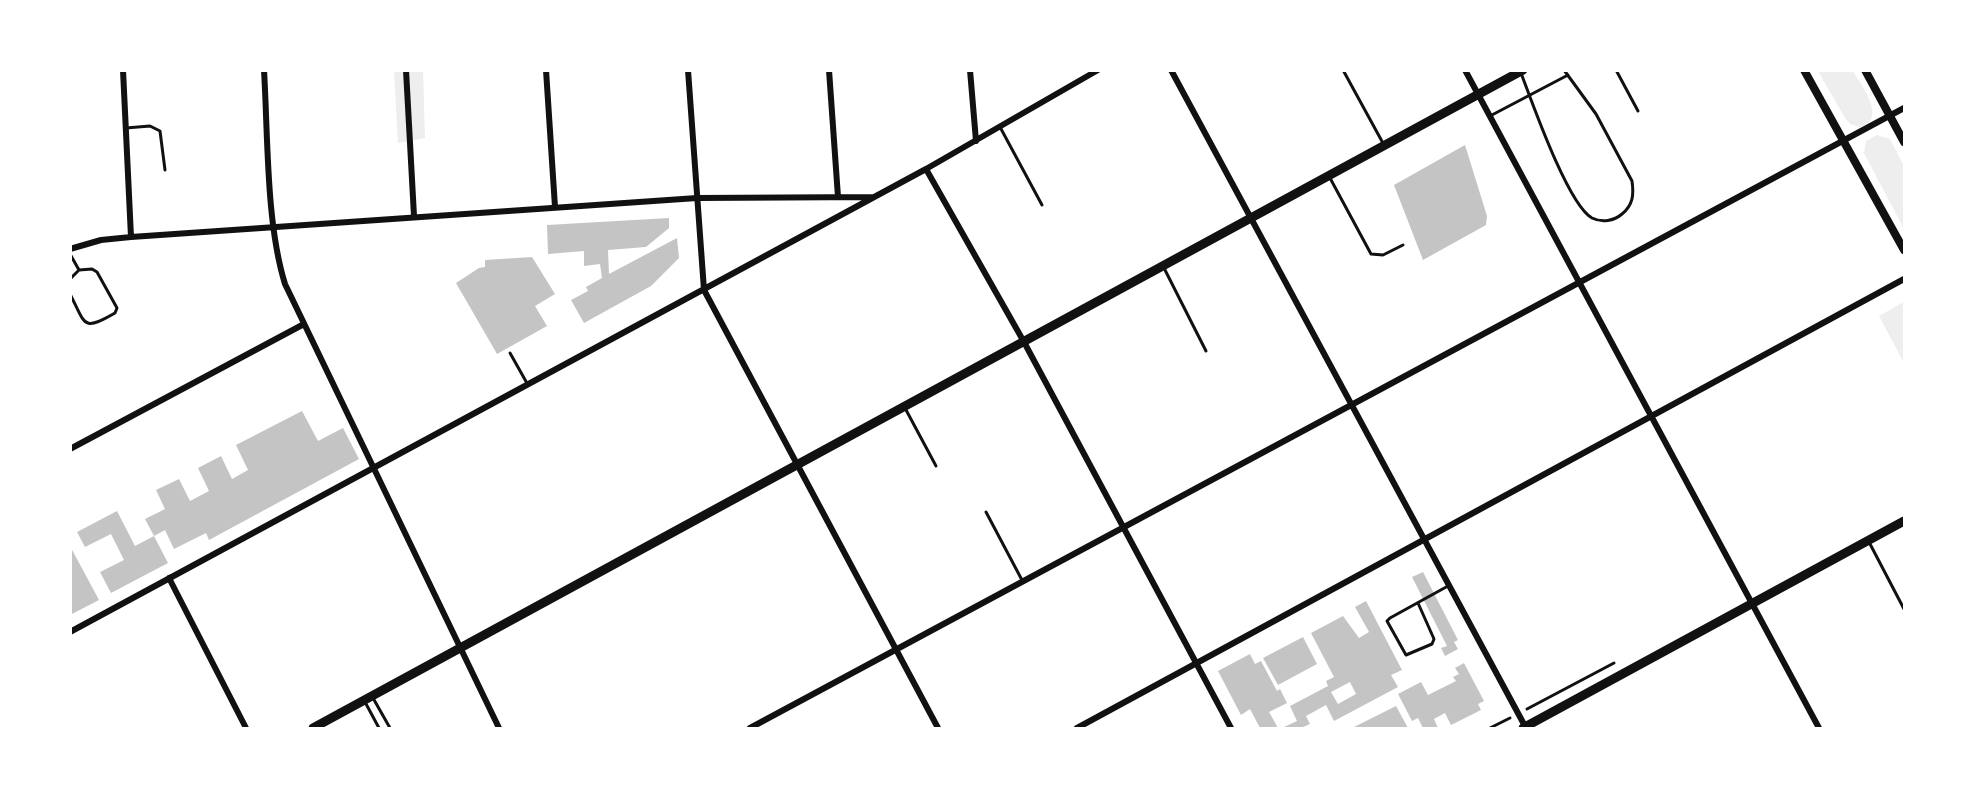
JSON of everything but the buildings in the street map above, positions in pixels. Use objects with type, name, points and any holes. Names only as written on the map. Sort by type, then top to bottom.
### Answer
[{"type":"main road","points":[[318,727],[1522,71]]},
{"type":"main road","points":[[1525,728],[1905,520]]},
{"type":"street","points":[[123,70],[131,237]]},
{"type":"street","points":[[264,70],[274,226],[279,266],[304,324],[499,729]]},
{"type":"street","points":[[406,70],[414,216]]},
{"type":"street","points":[[546,70],[555,207]]},
{"type":"street","points":[[688,70],[704,290],[938,729]]},
{"type":"street","points":[[829,70],[838,197]]},
{"type":"street","points":[[970,70],[976,141]]},
{"type":"street","points":[[70,632],[926,170],[1098,70]]},
{"type":"street","points":[[1171,70],[1525,728]]},
{"type":"street","points":[[1465,70],[1819,729]]},
{"type":"street","points":[[1804,70],[1905,250]]},
{"type":"street","points":[[1865,70],[1905,142]]},
{"type":"street","points":[[750,729],[1905,108]]},
{"type":"street","points":[[926,170],[1024,342],[1231,729]]},
{"type":"street","points":[[70,249],[100,240],[131,237],[414,216],[697,198],[876,197]]},
{"type":"street","points":[[1077,729],[1905,279]]},
{"type":"street","points":[[70,449],[304,324]]},
{"type":"street","points":[[170,578],[246,729]]},
{"type":"lane","points":[[1343,70],[1384,146]]},
{"type":"lane","points":[[1522,71],[1546,142],[1581,209],[1591,218],[1603,222],[1619,217],[1630,207],[1634,193],[1632,181],[1592,108],[1564,70]]},
{"type":"lane","points":[[1616,70],[1638,111]]},
{"type":"lane","points":[[1490,116],[1568,75]]},
{"type":"lane","points":[[126,128],[150,126],[160,131],[165,170]]},
{"type":"lane","points":[[1000,127],[1042,205]]},
{"type":"lane","points":[[1329,176],[1371,254],[1383,255],[1403,245]]},
{"type":"lane","points":[[70,254],[79,270]]},
{"type":"lane","points":[[1163,266],[1206,351]]},
{"type":"lane","points":[[70,279],[79,270],[92,269],[97,272],[117,308],[115,313],[94,325],[89,325],[84,322],[70,294]]},
{"type":"lane","points":[[510,353],[528,385]]},
{"type":"lane","points":[[905,406],[936,466]]},
{"type":"lane","points":[[986,512],[1023,582]]},
{"type":"lane","points":[[1868,540],[1905,609]]},
{"type":"lane","points":[[1418,603],[1434,639],[1432,644],[1406,655],[1387,621],[1418,603],[1449,585]]},
{"type":"lane","points":[[368,698],[380,729]]},
{"type":"lane","points":[[368,698],[390,729]]},
{"type":"shaded area","points":[[394,71],[423,71],[425,138],[398,143]]},
{"type":"shaded area","points":[[1818,71],[1853,71],[1870,102],[1872,117],[1868,123],[1859,127],[1850,124]]},
{"type":"shaded area","points":[[1877,135],[1890,139],[1904,166],[1904,229],[1864,153],[1866,141]]},
{"type":"shaded area","points":[[1904,302],[1904,363],[1879,316]]}]
